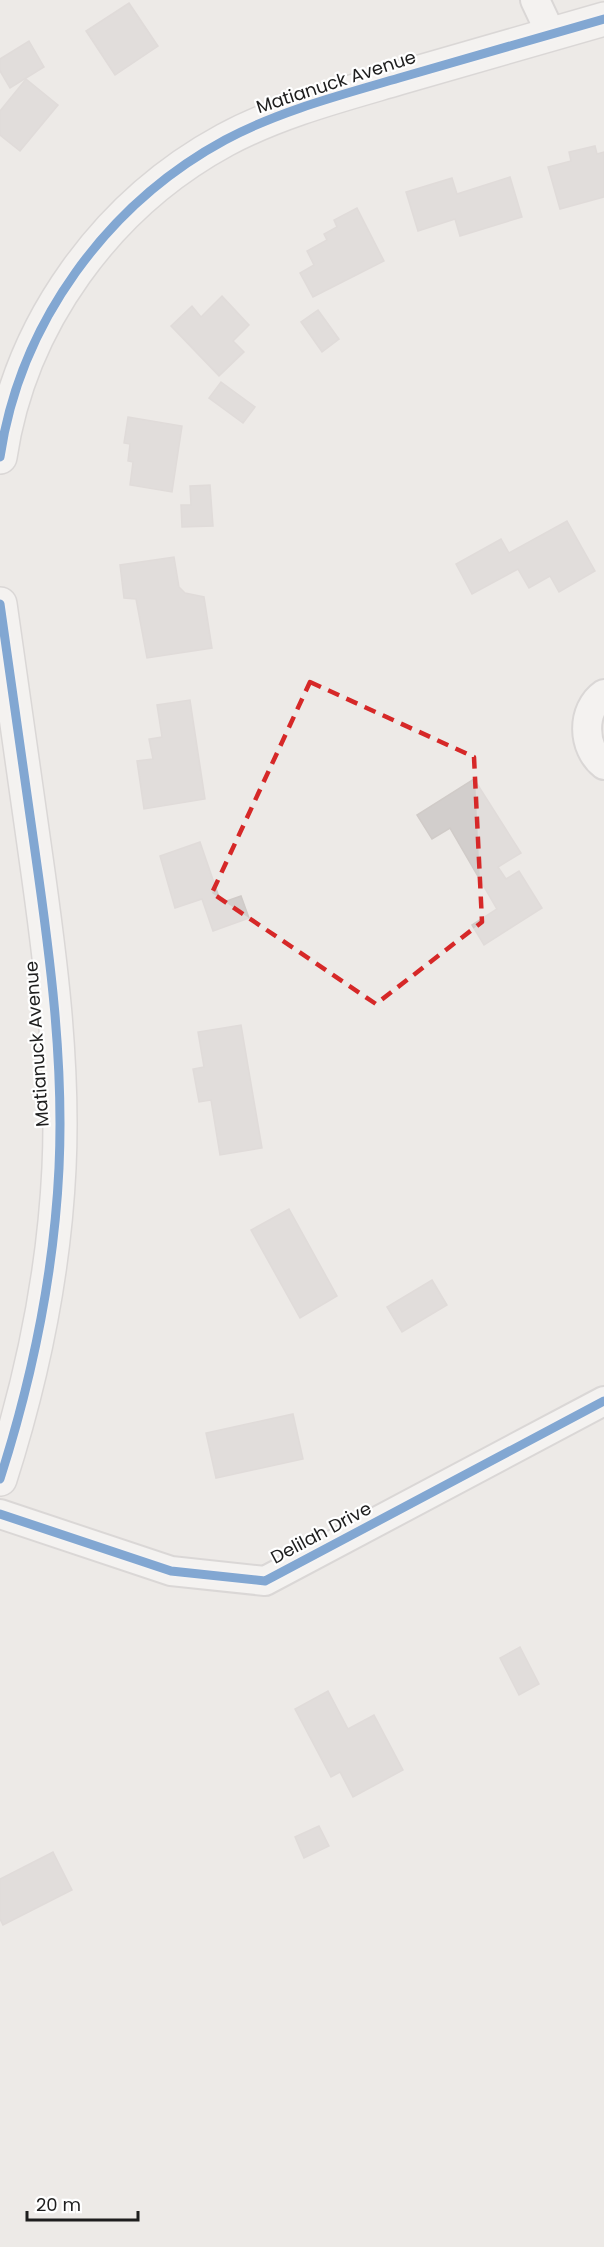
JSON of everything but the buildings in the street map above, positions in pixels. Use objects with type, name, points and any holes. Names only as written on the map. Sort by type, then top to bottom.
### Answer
[{"type":"street","points":[[535,0],[551,34]]},
{"type":"street","name":"Matianuck Avenue","points":[[0,457],[8,420],[22,375],[63,291],[111,228],[168,176],[224,141],[294,110],[604,20]]},
{"type":"street","name":"Matianuck Avenue","points":[[0,604],[54,998],[60,1114],[59,1169],[54,1224],[39,1326],[19,1419],[0,1479]]},
{"type":"street","points":[[604,694],[591,708],[587,722],[587,737],[592,751],[604,765]]},
{"type":"street","name":"Delilah Drive","points":[[0,1514],[171,1571],[265,1581],[604,1401]]},
{"type":"highlighted area","points":[[310,682],[474,757],[482,922],[376,1004],[212,893]]},
{"type":"cycle path","points":[[0,457],[11,408],[27,360],[49,315],[76,272],[107,233],[143,198],[182,166],[225,140],[267,120],[310,104],[604,19]]},
{"type":"cycle path","points":[[0,604],[51,969],[58,1049],[60,1128],[56,1207],[47,1286],[22,1403],[0,1479]]},
{"type":"cycle path","points":[[0,1514],[171,1571],[265,1581],[604,1401]]}]
